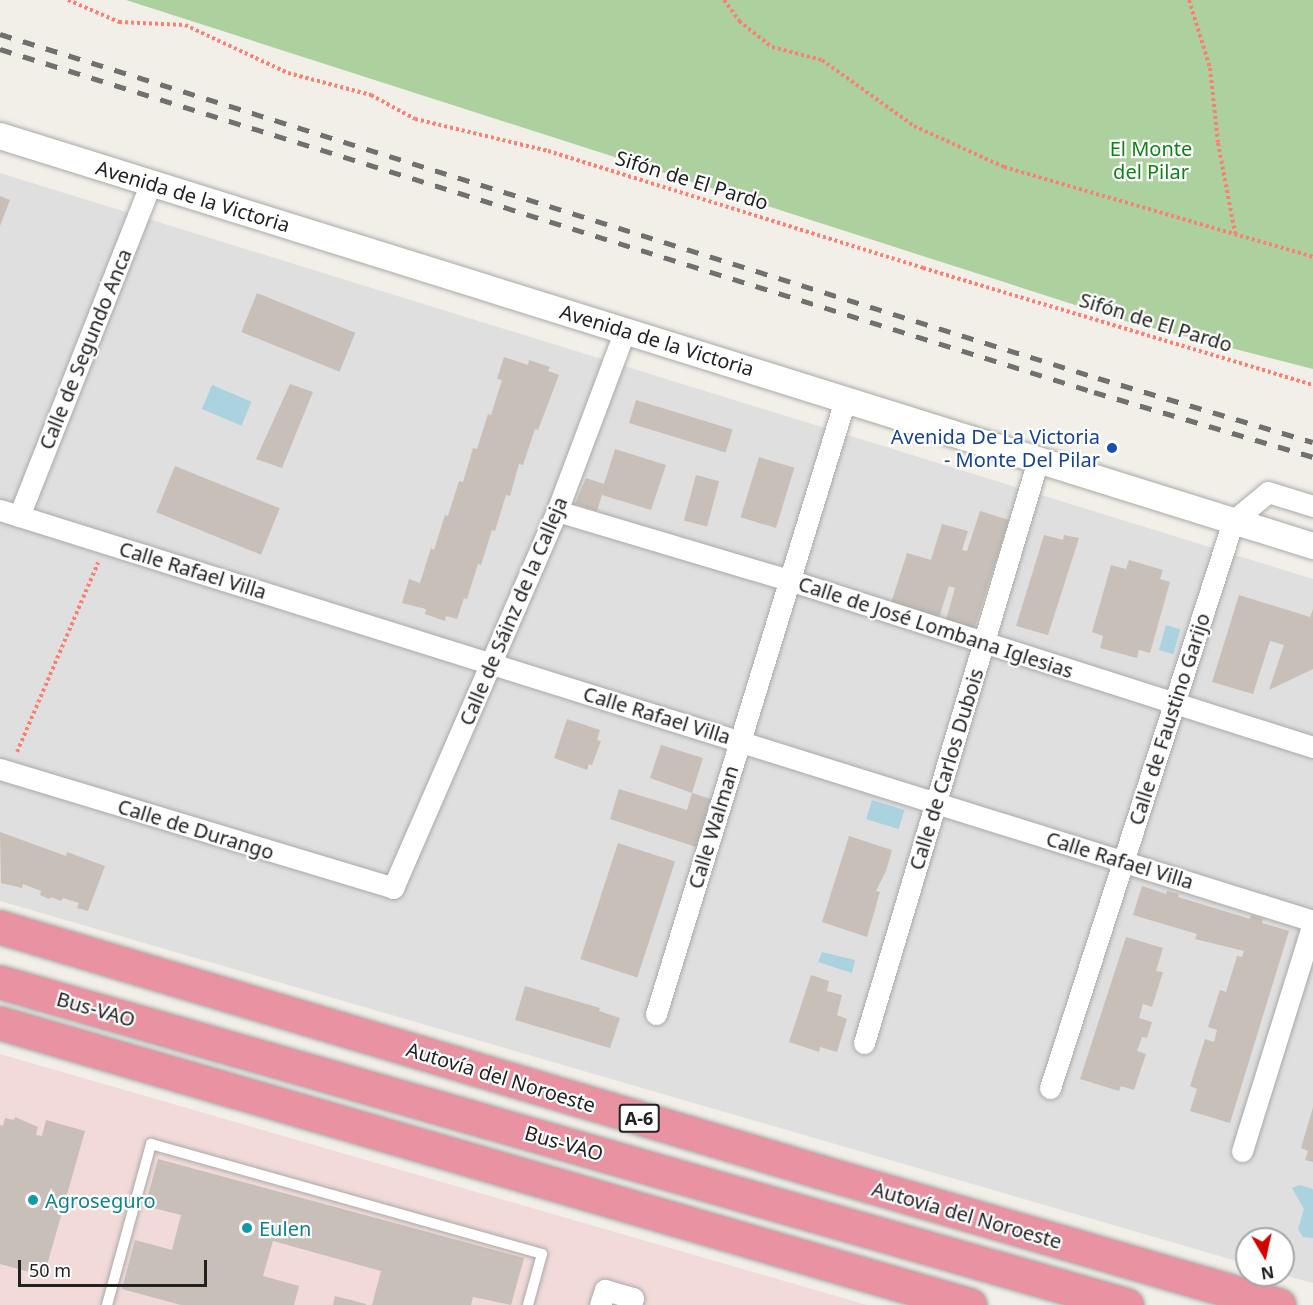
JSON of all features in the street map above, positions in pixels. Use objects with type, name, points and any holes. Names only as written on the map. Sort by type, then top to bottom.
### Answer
[{"type":"highway","name":"Autovía del Noroeste","points":[[0,927],[818,1172],[1279,1305]]},
{"type":"highway","name":"Bus-VAO","points":[[0,982],[1127,1305]]},
{"type":"highway","points":[[0,1023],[970,1305]]},
{"type":"street","name":"Avenida de la Victoria","points":[[0,136],[1313,546]]},
{"type":"street","name":"Calle de Segundo Anca","points":[[10,513],[151,183]]},
{"type":"street","name":"Calle de Sáinz de la Calleja","points":[[393,888],[557,512],[625,330]]},
{"type":"street","name":"Calle Walman","points":[[656,1014],[845,400]]},
{"type":"street","name":"Calle de Carlos Dubois","points":[[864,1042],[1038,460]]},
{"type":"street","points":[[1233,521],[1268,492],[1313,506]]},
{"type":"street","name":"Calle de José Lombana Iglesias","points":[[557,512],[789,580],[1313,747]]},
{"type":"street","name":"Calle Rafael Villa","points":[[10,513],[1313,922]]},
{"type":"street","name":"Calle de Faustino Garijo","points":[[1050,1088],[1233,521]]},
{"type":"street","name":"Calle de Durango","points":[[4,771],[393,888]]},
{"type":"street","points":[[1242,1151],[1313,922]]},
{"type":"street","points":[[600,1305],[605,1290],[633,1298],[631,1305]]},
{"type":"lane","points":[[107,1305],[151,1144],[542,1254],[528,1305]]},
{"type":"path","name":"Sifón de El Pardo","points":[[68,0],[119,22],[185,25],[288,73],[371,94],[415,119],[548,151],[923,268],[1313,385]]},
{"type":"path","points":[[724,0],[738,21],[772,47],[822,60],[914,126],[1004,167],[1235,232],[1313,257]]},
{"type":"path","points":[[1189,0],[1210,68],[1218,143],[1235,232]]},
{"type":"path","points":[[4,771],[106,543]]},
{"type":"shaded area","points":[[0,173],[1313,579],[1313,1283],[1295,1278],[1295,1227],[1235,1227],[1235,1261],[0,901]]},
{"type":"shaded area","points":[[0,1054],[867,1305],[0,1305]]},
{"type":"green space","name":"El Monte del Pilar","points":[[126,0],[1313,0],[1313,369],[1125,321]]},
{"type":"water","points":[[212,385],[252,402],[241,426],[202,409]]},
{"type":"water","points":[[1166,625],[1180,629],[1173,654],[1159,650]]},
{"type":"water","points":[[872,800],[905,810],[899,829],[866,819]]},
{"type":"water","points":[[822,952],[855,960],[852,973],[818,962]]},
{"type":"water","points":[[1300,1185],[1313,1189],[1313,1238],[1303,1237],[1298,1229],[1304,1209],[1292,1188]]},
{"type":"building","points":[[0,196],[10,200],[0,226]]},
{"type":"building","points":[[257,293],[355,333],[340,372],[241,332]]},
{"type":"building","points":[[504,357],[528,365],[529,360],[550,367],[548,371],[559,375],[538,430],[535,429],[523,465],[519,464],[510,496],[506,495],[495,531],[492,530],[481,565],[478,564],[467,599],[464,598],[457,619],[446,616],[445,621],[425,614],[426,609],[402,603],[409,579],[420,583],[431,548],[434,550],[445,515],[448,516],[459,481],[463,482],[473,448],[477,449],[502,380],[497,379]]},
{"type":"building","points":[[290,384],[313,392],[282,468],[256,459]]},
{"type":"building","points":[[636,400],[733,430],[726,452],[629,423]]},
{"type":"building","points":[[615,449],[666,465],[651,510],[602,495],[597,511],[575,504],[586,478],[604,484]]},
{"type":"building","points":[[759,457],[794,468],[776,528],[741,517]]},
{"type":"building","points":[[175,466],[280,508],[261,555],[156,512]]},
{"type":"building","points":[[696,475],[719,481],[707,527],[684,520]]},
{"type":"building","points":[[980,511],[1009,520],[974,629],[946,620],[955,588],[949,586],[939,618],[891,603],[907,553],[931,560],[942,524],[968,531],[962,550],[967,551]]},
{"type":"building","points":[[1044,535],[1063,540],[1064,535],[1079,538],[1048,635],[1016,626]]},
{"type":"building","points":[[1129,560],[1163,570],[1160,579],[1170,582],[1150,653],[1139,650],[1137,658],[1100,648],[1103,636],[1092,632],[1111,565],[1126,569]]},
{"type":"building","points":[[1239,595],[1310,617],[1313,609],[1313,669],[1269,690],[1284,645],[1270,641],[1253,694],[1212,682]]},
{"type":"building","points":[[567,719],[600,730],[597,740],[601,741],[592,765],[589,764],[587,770],[554,758]]},
{"type":"building","points":[[661,745],[703,758],[692,793],[650,778]]},
{"type":"building","points":[[619,789],[687,810],[692,793],[711,799],[696,847],[610,819]]},
{"type":"building","points":[[0,832],[66,856],[67,852],[105,866],[88,911],[77,908],[79,903],[63,898],[61,901],[51,897],[49,899],[40,895],[41,891],[23,884],[22,888],[1,883]]},
{"type":"building","points":[[849,836],[892,850],[886,871],[876,891],[880,892],[867,937],[822,922]]},
{"type":"building","points":[[618,843],[675,862],[637,978],[580,959]]},
{"type":"building","points":[[1142,886],[1166,894],[1167,891],[1179,894],[1178,897],[1250,919],[1251,915],[1263,919],[1262,923],[1289,931],[1230,1123],[1190,1111],[1197,1089],[1190,1086],[1205,1039],[1214,1042],[1217,1030],[1208,1027],[1220,990],[1226,992],[1237,956],[1242,957],[1244,951],[1195,939],[1197,934],[1133,915]]},
{"type":"building","points":[[1126,937],[1163,948],[1156,971],[1163,972],[1152,1007],[1143,1004],[1139,1018],[1152,1022],[1147,1038],[1142,1037],[1137,1051],[1146,1054],[1134,1090],[1121,1086],[1119,1091],[1080,1079]]},
{"type":"building","points":[[811,975],[829,981],[827,991],[842,995],[837,1015],[847,1019],[837,1052],[820,1047],[819,1052],[789,1042]]},
{"type":"building","points":[[525,986],[600,1008],[599,1011],[620,1018],[610,1048],[515,1020]]},
{"type":"building","points":[[1313,1107],[1313,1162],[1305,1160],[1308,1151],[1301,1148]]},
{"type":"building","name":"Agroseguro","points":[[15,1117],[38,1127],[36,1135],[42,1136],[46,1120],[85,1131],[44,1276],[0,1264],[0,1125],[3,1126],[5,1118],[14,1120]]},
{"type":"building","points":[[158,1159],[524,1258],[511,1305],[473,1297],[471,1305],[372,1305],[381,1271],[273,1241],[263,1276],[299,1286],[294,1305],[181,1305],[122,1289],[135,1240],[172,1250],[181,1215],[145,1206]]},
{"type":"building","points":[[335,1296],[366,1304],[366,1305],[333,1305]]},
{"type":"railway","points":[[0,34],[1098,378],[1313,442]]},
{"type":"railway","points":[[0,49],[1094,392],[1313,457]]},
{"type":"place","name":"Avenida De La Victoria - Monte Del Pilar","points":[[1112,448]]},
{"type":"place","name":"Agroseguro","points":[[33,1200]]},
{"type":"place","name":"Eulen","points":[[247,1228]]}]
